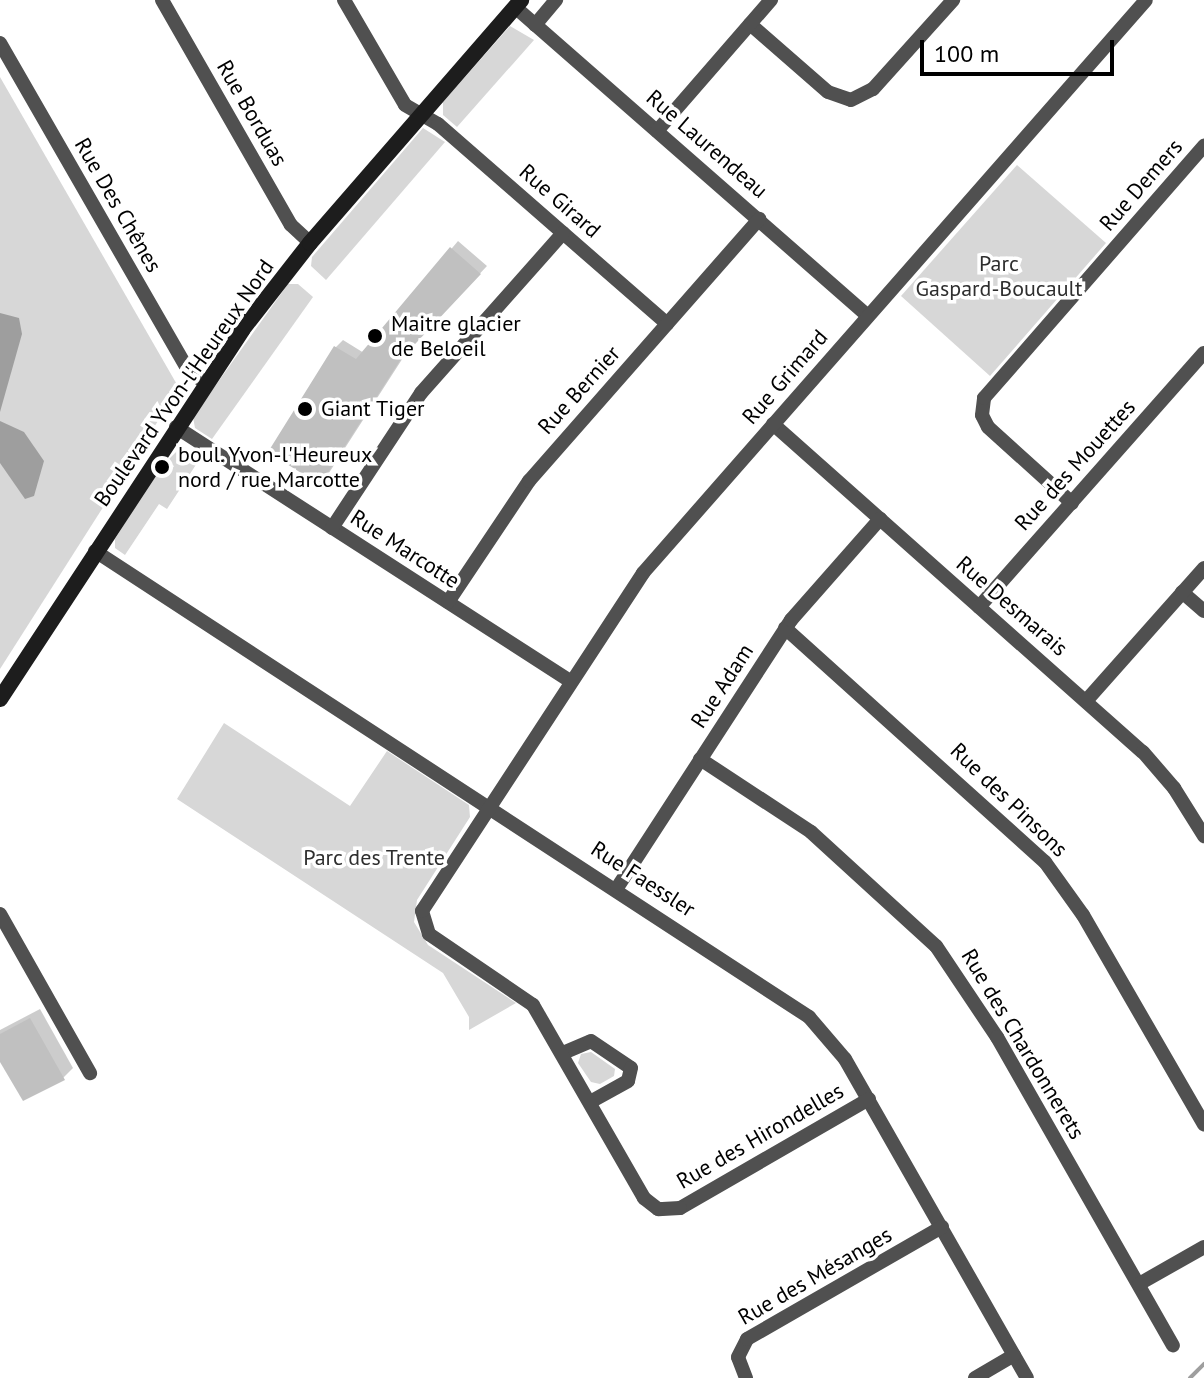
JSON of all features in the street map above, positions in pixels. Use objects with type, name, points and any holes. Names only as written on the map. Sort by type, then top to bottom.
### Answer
[{"type":"street","name":"Rue Borduas","points":[[162,0],[291,225],[310,243]]},
{"type":"street","name":"Rue Girard","points":[[344,0],[405,105],[563,233],[667,324]]},
{"type":"street","points":[[535,25],[556,0]]},
{"type":"street","points":[[657,131],[771,0]]},
{"type":"street","points":[[750,24],[828,92],[851,100],[873,89],[953,0]]},
{"type":"street","name":"Rue Grimard","points":[[489,806],[643,573],[1146,0]]},
{"type":"street","name":"Boulevard Yvon-l'Heureux Nord","points":[[0,699],[205,383],[310,243],[518,4]]},
{"type":"street","name":"Rue Laurendeau","points":[[518,4],[535,25],[868,316]]},
{"type":"street","name":"Rue Des Chênes","points":[[0,43],[188,370],[205,383]]},
{"type":"street","name":"Rue Demers","points":[[1072,503],[988,427],[982,415],[984,398],[1204,146]]},
{"type":"street","name":"Rue Bernier","points":[[448,602],[529,481],[759,219]]},
{"type":"street","points":[[332,528],[421,393],[563,233]]},
{"type":"street","name":"Rue des Mouettes","points":[[979,607],[1204,353]]},
{"type":"street","name":"Rue Desmarais","points":[[773,424],[1159,768],[1204,836]]},
{"type":"street","name":"Rue Marcotte","points":[[176,427],[571,682]]},
{"type":"street","name":"Rue Adam","points":[[617,888],[785,628],[880,519]]},
{"type":"street","name":"Rue Faessler","points":[[95,551],[798,1007],[838,1049],[869,1099],[1027,1378]]},
{"type":"street","points":[[1086,701],[1204,568]]},
{"type":"street","points":[[1182,592],[1204,611]]},
{"type":"street","name":"Rue des Pinsons","points":[[785,628],[1045,862],[1088,923],[1204,1125]]},
{"type":"street","name":"Rue des Chardonnerets","points":[[700,759],[811,832],[936,946],[997,1037],[1173,1345]]},
{"type":"street","name":"Rue des Hirondelles","points":[[489,806],[425,903],[422,923],[435,939],[529,1001],[563,1053],[644,1198],[667,1211],[869,1099]]},
{"type":"street","points":[[0,914],[90,1073]]},
{"type":"street","points":[[563,1053],[591,1041],[631,1068],[628,1081],[590,1102]]},
{"type":"street","name":"Rue des Mésanges","points":[[746,1378],[738,1357],[747,1339],[942,1227]]},
{"type":"street","points":[[1139,1284],[1204,1247]]},
{"type":"street","points":[[975,1378],[1014,1355]]},
{"type":"green space","points":[[510,26],[534,40],[457,127],[443,115],[443,102]]},
{"type":"green space","points":[[0,77],[179,388],[0,669]]},
{"type":"green space","points":[[423,128],[445,142],[326,280],[311,266],[312,257]]},
{"type":"green space","name":"Parc Gaspard-Boucault","points":[[1017,165],[1106,243],[990,376],[901,296]]},
{"type":"green space","points":[[288,284],[298,284],[313,297],[212,439],[195,428],[193,417]]},
{"type":"green space","points":[[182,446],[201,457],[167,509],[159,504],[125,555],[115,548],[115,539],[158,470],[168,476],[174,466],[167,461]]},
{"type":"green space","name":"Parc des Trente","points":[[224,723],[350,806],[387,751],[469,805],[470,817],[417,900],[414,922],[428,945],[516,1003],[469,1030],[469,1017],[443,973],[177,799]]},
{"type":"green space","points":[[591,1052],[615,1069],[614,1076],[600,1084],[591,1082],[578,1063],[581,1054]]},
{"type":"shaded area","points":[[0,313],[19,318],[22,334],[0,412]]},
{"type":"shaded area","points":[[0,421],[24,432],[44,461],[34,496],[25,499],[0,463]]},
{"type":"building","points":[[450,247],[481,274],[401,359],[320,485],[268,452],[334,346],[356,359]]},
{"type":"building","points":[[30,1018],[65,1080],[23,1101],[0,1062],[0,1034]]},
{"type":"waterway","points":[[1190,1378],[1204,1364]]},
{"type":"place","name":"Maitre glacier de Beloeil","points":[[375,336]]},
{"type":"place","name":"Giant Tiger","points":[[305,409]]},
{"type":"place","name":"boul. Yvon-l'Heureux nord / rue Marcotte","points":[[162,467]]}]
